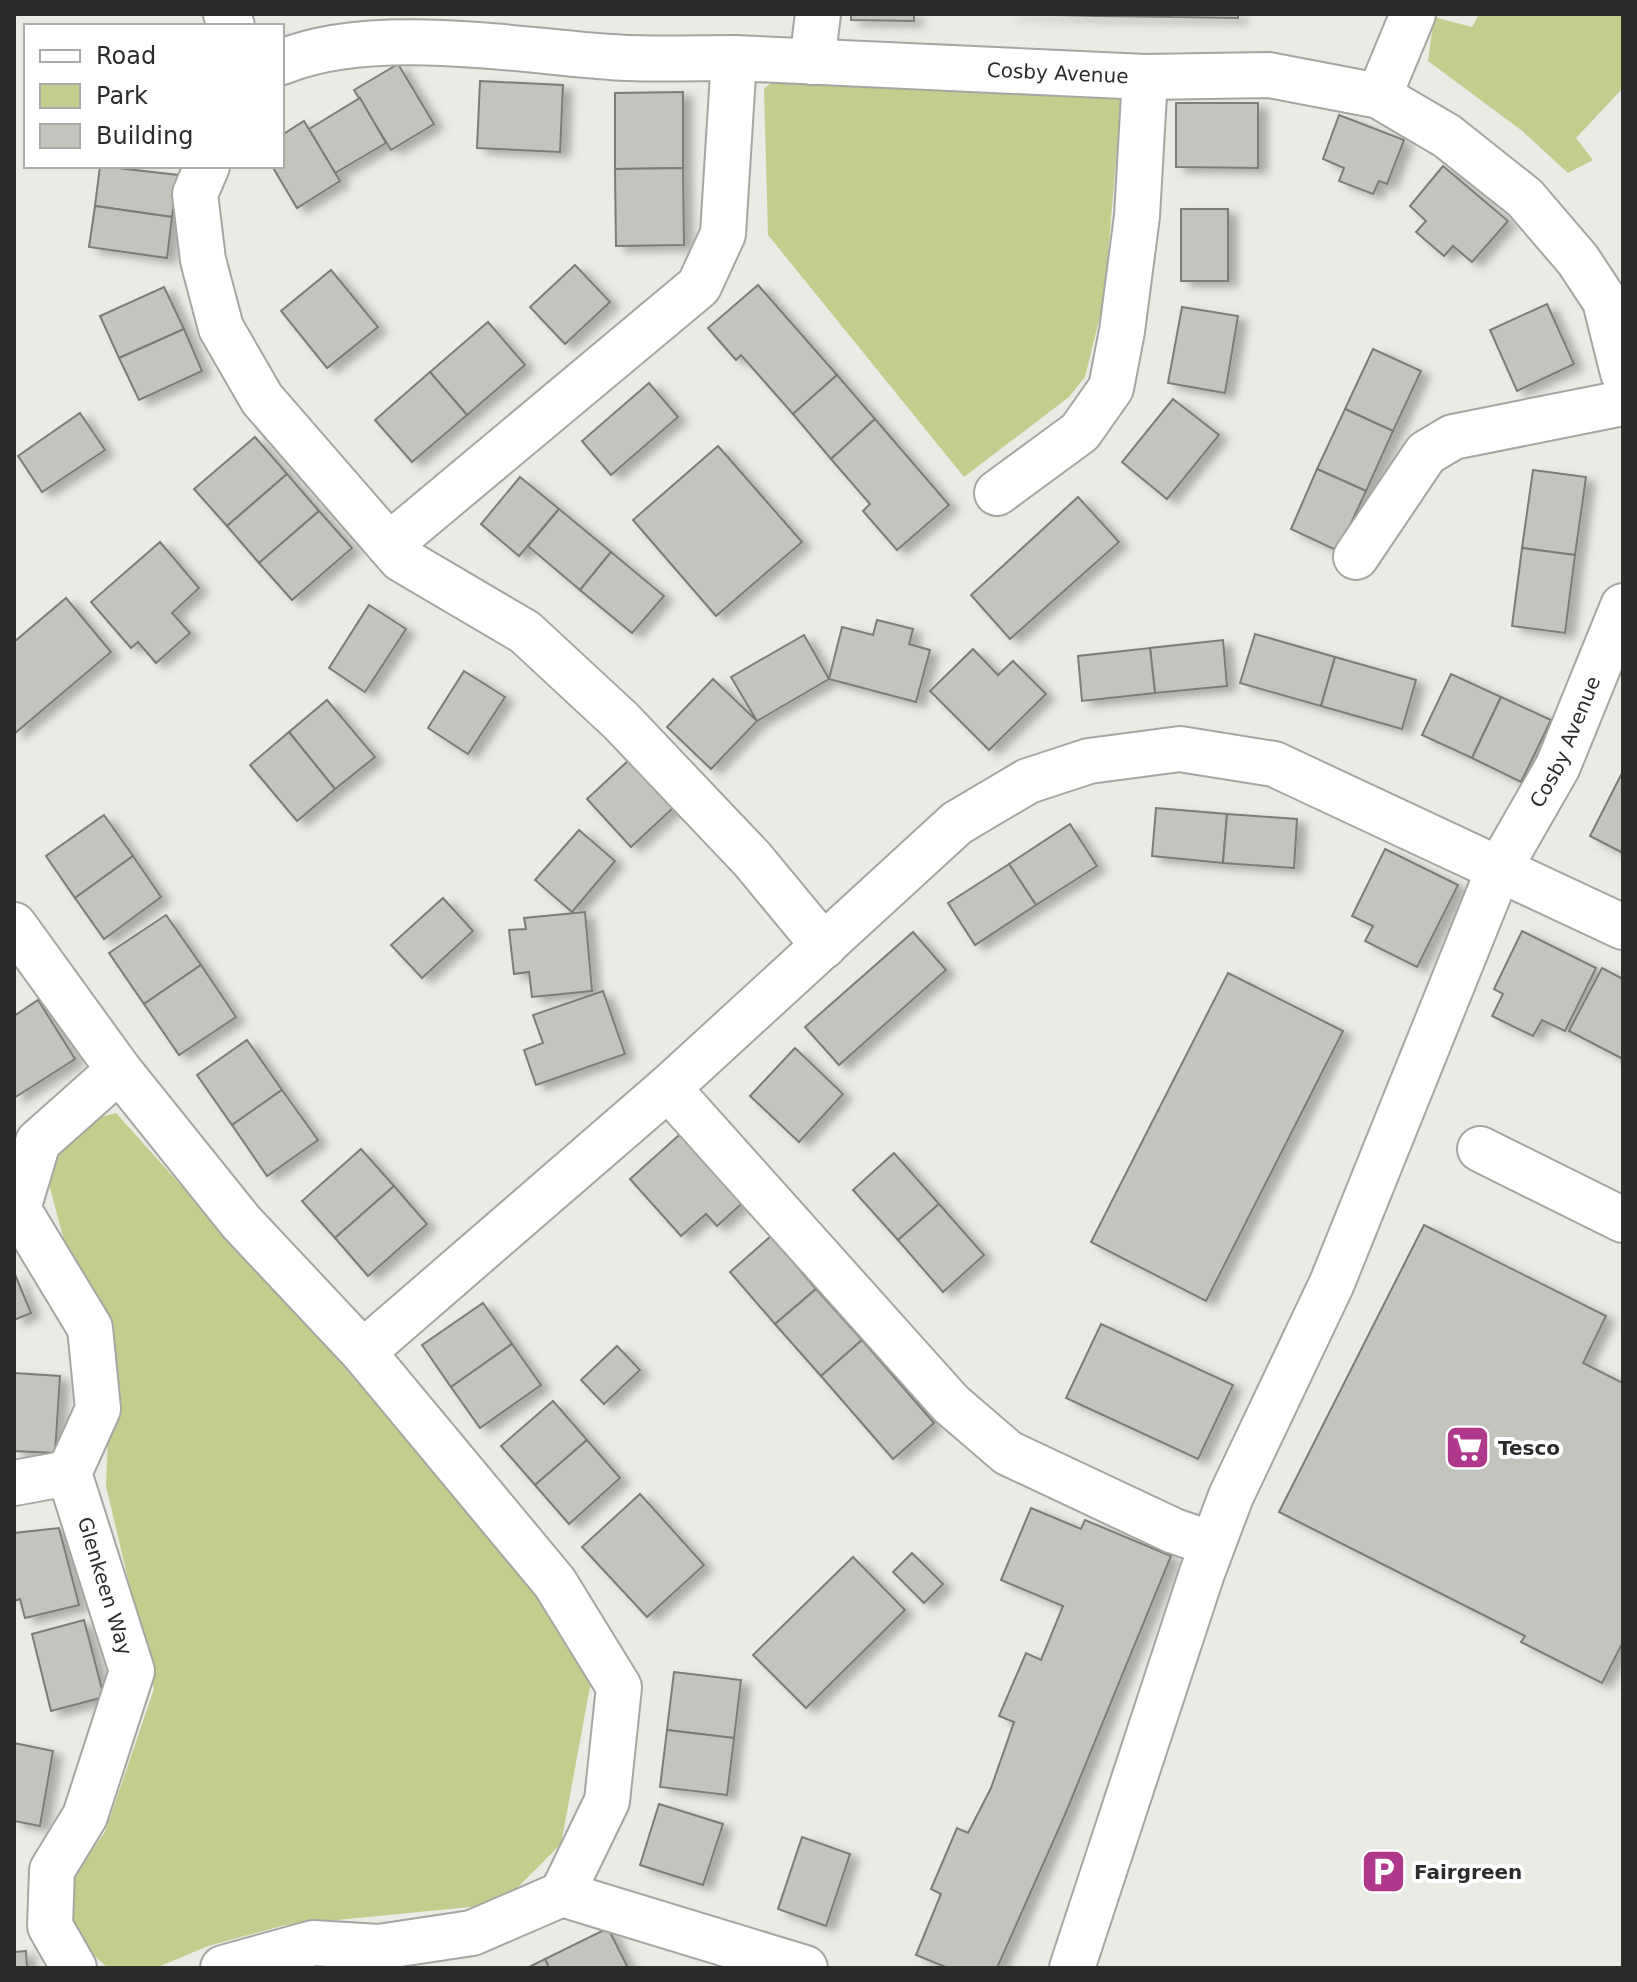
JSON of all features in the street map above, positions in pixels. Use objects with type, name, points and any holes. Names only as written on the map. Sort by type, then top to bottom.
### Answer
[{"type":"street","points":[[812,62],[818,14]]},
{"type":"street","points":[[1379,96],[1413,14]]},
{"type":"street","name":"Cosby Avenue","points":[[284,61],[312,49],[423,42],[616,57],[734,58],[1145,77],[1269,75],[1379,96],[1447,136],[1525,198],[1614,298],[1623,373]]},
{"type":"street","points":[[389,545],[699,286],[723,234],[734,58]]},
{"type":"street","points":[[997,493],[1080,432],[1111,388],[1137,216],[1145,77]]},
{"type":"street","points":[[206,168],[195,194],[203,260],[221,328],[262,399],[401,559],[525,632],[621,721],[752,859],[824,946]]},
{"type":"street","points":[[1356,557],[1426,453],[1453,437],[1623,403]]},
{"type":"street","name":"Cosby Avenue","points":[[1072,1968],[1212,1544],[1231,1496],[1332,1283],[1498,871],[1558,766],[1623,606]]},
{"type":"street","points":[[363,1352],[668,1088],[957,823],[1028,781],[1089,761],[1180,749],[1274,764],[1623,927]]},
{"type":"street","points":[[14,925],[119,1070],[241,1222],[363,1352],[555,1583],[619,1687],[607,1801],[562,1894]]},
{"type":"street","points":[[14,1483],[69,1473],[98,1409],[90,1328],[18,1209],[38,1142],[119,1070]]},
{"type":"street","points":[[668,1088],[951,1404],[1008,1453],[1174,1531],[1212,1544]]},
{"type":"street","points":[[1480,1149],[1623,1220]]},
{"type":"street","name":"Glenkeen Way","points":[[69,1473],[132,1671],[85,1816],[52,1870],[50,1926],[74,1968]]},
{"type":"street","points":[[223,1968],[313,1943],[380,1957],[472,1933],[562,1894],[805,1968]]},
{"type":"green space","points":[[1479,14],[1623,14],[1623,88],[1576,138],[1593,160],[1568,173],[1521,130],[1428,61],[1434,17],[1472,27]]},
{"type":"green space","points":[[782,73],[1122,92],[1104,300],[1085,377],[1069,397],[964,477],[768,235],[764,89]]},
{"type":"green space","points":[[116,1113],[546,1592],[592,1676],[561,1844],[501,1904],[285,1925],[208,1946],[156,1968],[108,1968],[81,1944],[71,1914],[71,1878],[105,1832],[154,1689],[106,1486],[109,1410],[45,1169],[85,1121]]},
{"type":"building","points":[[851,14],[914,14],[914,21],[851,20]]},
{"type":"building","points":[[1008,14],[1096,14],[1096,16]]},
{"type":"building","points":[[1172,14],[1172,17],[1096,16]]},
{"type":"building","points":[[1172,14],[1238,14],[1238,18],[1172,17]]},
{"type":"building","points":[[398,64],[434,124],[391,150],[354,90]]},
{"type":"building","points":[[480,81],[563,85],[560,152],[477,148]]},
{"type":"building","points":[[683,92],[683,168],[615,169],[615,93]]},
{"type":"building","points":[[360,98],[386,143],[335,173],[309,129]]},
{"type":"building","points":[[1176,103],[1258,103],[1258,168],[1176,167]]},
{"type":"building","points":[[1339,115],[1404,140],[1387,184],[1379,181],[1373,194],[1339,181],[1344,168],[1323,159]]},
{"type":"building","points":[[304,121],[340,181],[297,208],[273,168],[284,168],[284,134]]},
{"type":"building","points":[[1443,166],[1508,221],[1472,262],[1453,246],[1444,256],[1416,232],[1426,221],[1410,206]]},
{"type":"building","points":[[100,168],[178,175],[172,217],[95,206]]},
{"type":"building","points":[[683,168],[684,245],[616,246],[615,169]]},
{"type":"building","points":[[95,206],[172,217],[167,258],[89,247]]},
{"type":"building","points":[[1181,209],[1228,209],[1228,281],[1181,281]]},
{"type":"building","points":[[575,265],[610,302],[565,344],[530,307]]},
{"type":"building","points":[[331,270],[378,327],[327,368],[281,311]]},
{"type":"building","points":[[758,285],[837,375],[793,414],[741,355],[736,360],[708,328]]},
{"type":"building","points":[[164,287],[184,329],[119,358],[100,316]]},
{"type":"building","points":[[1547,304],[1574,364],[1517,391],[1490,330]]},
{"type":"building","points":[[1182,307],[1238,316],[1225,393],[1168,383]]},
{"type":"building","points":[[488,322],[525,365],[467,415],[430,372]]},
{"type":"building","points":[[184,329],[202,371],[139,400],[119,358]]},
{"type":"building","points":[[1373,349],[1421,371],[1393,431],[1345,409]]},
{"type":"building","points":[[430,372],[467,415],[412,462],[375,420]]},
{"type":"building","points":[[837,375],[875,419],[831,459],[793,414]]},
{"type":"building","points":[[649,383],[678,417],[611,475],[582,441]]},
{"type":"building","points":[[1173,399],[1219,435],[1167,499],[1122,462]]},
{"type":"building","points":[[1345,409],[1393,431],[1366,491],[1317,469]]},
{"type":"building","points":[[80,413],[105,450],[42,492],[18,456]]},
{"type":"building","points":[[875,419],[949,505],[897,550],[863,511],[870,504],[831,459]]},
{"type":"building","points":[[255,437],[287,474],[227,526],[194,489]]},
{"type":"building","points":[[718,446],[802,542],[716,616],[633,520]]},
{"type":"building","points":[[1317,469],[1366,491],[1338,551],[1291,529]]},
{"type":"building","points":[[1533,470],[1586,477],[1575,555],[1522,548]]},
{"type":"building","points":[[287,474],[319,511],[259,563],[227,526]]},
{"type":"building","points":[[520,477],[559,509],[519,556],[481,524]]},
{"type":"building","points":[[1078,497],[1119,542],[1010,639],[971,595]]},
{"type":"building","points":[[559,509],[611,552],[580,590],[528,546]]},
{"type":"building","points":[[319,511],[352,548],[292,600],[259,563]]},
{"type":"building","points":[[160,542],[199,588],[172,613],[190,633],[156,663],[138,642],[131,648],[91,602]]},
{"type":"building","points":[[1522,548],[1575,555],[1565,633],[1512,626]]},
{"type":"building","points":[[611,552],[664,596],[632,633],[580,590]]},
{"type":"building","points":[[66,598],[111,652],[14,734],[14,642]]},
{"type":"building","points":[[369,605],[406,629],[365,692],[329,668]]},
{"type":"building","points":[[877,620],[913,629],[909,644],[930,650],[916,702],[829,679],[842,627],[873,635]]},
{"type":"building","points":[[1255,634],[1335,657],[1321,706],[1240,683]]},
{"type":"building","points":[[804,635],[829,679],[757,721],[731,677]]},
{"type":"building","points":[[1223,640],[1227,686],[1155,693],[1150,648]]},
{"type":"building","points":[[1150,648],[1155,693],[1082,701],[1078,656]]},
{"type":"building","points":[[973,649],[998,675],[1013,661],[1046,694],[989,750],[930,691]]},
{"type":"building","points":[[1335,657],[1416,680],[1402,729],[1321,706]]},
{"type":"building","points":[[464,671],[505,697],[468,754],[428,728]]},
{"type":"building","points":[[1451,674],[1501,697],[1472,758],[1422,735]]},
{"type":"building","points":[[713,679],[757,721],[711,769],[667,727]]},
{"type":"building","points":[[1501,697],[1551,720],[1521,782],[1472,758]]},
{"type":"building","points":[[327,700],[375,757],[335,789],[289,732]]},
{"type":"building","points":[[289,732],[335,789],[297,821],[250,765]]},
{"type":"building","points":[[630,759],[675,806],[631,847],[587,799]]},
{"type":"building","points":[[1623,773],[1623,853],[1590,836]]},
{"type":"building","points":[[1156,808],[1227,814],[1223,863],[1152,856]]},
{"type":"building","points":[[1227,814],[1297,819],[1294,868],[1223,863]]},
{"type":"building","points":[[104,815],[133,856],[75,898],[46,856]]},
{"type":"building","points":[[1070,824],[1097,866],[1036,905],[1009,864]]},
{"type":"building","points":[[579,830],[615,861],[572,912],[535,880]]},
{"type":"building","points":[[1385,849],[1458,885],[1417,967],[1365,941],[1373,926],[1352,916]]},
{"type":"building","points":[[133,856],[161,897],[104,939],[75,898]]},
{"type":"building","points":[[1009,864],[1036,905],[975,945],[948,903]]},
{"type":"building","points":[[443,898],[473,931],[422,978],[391,945]]},
{"type":"building","points":[[585,912],[592,991],[532,997],[529,972],[514,974],[509,930],[526,929],[524,918]]},
{"type":"building","points":[[166,915],[201,965],[144,1004],[109,953]]},
{"type":"building","points":[[1522,931],[1596,968],[1565,1031],[1542,1020],[1533,1036],[1492,1016],[1503,994],[1494,989]]},
{"type":"building","points":[[913,932],[946,970],[839,1065],[805,1027]]},
{"type":"building","points":[[201,965],[236,1017],[179,1055],[144,1004]]},
{"type":"building","points":[[1602,968],[1623,979],[1623,1059],[1569,1031]]},
{"type":"building","points":[[1228,973],[1343,1031],[1206,1301],[1091,1242]]},
{"type":"building","points":[[603,991],[625,1054],[536,1085],[524,1050],[543,1043],[533,1015]]},
{"type":"building","points":[[38,1000],[75,1059],[14,1098],[14,1016]]},
{"type":"building","points":[[247,1040],[282,1090],[232,1125],[197,1075]]},
{"type":"building","points":[[795,1048],[843,1094],[799,1142],[750,1096]]},
{"type":"building","points":[[282,1090],[318,1140],[267,1176],[232,1125]]},
{"type":"building","points":[[687,1128],[748,1198],[717,1226],[706,1214],[681,1236],[630,1179]]},
{"type":"building","points":[[361,1149],[394,1186],[335,1238],[302,1201]]},
{"type":"building","points":[[894,1153],[939,1204],[898,1240],[853,1190]]},
{"type":"building","points":[[394,1186],[427,1224],[368,1276],[335,1238]]},
{"type":"building","points":[[939,1204],[984,1255],[943,1292],[898,1240]]},
{"type":"building","name":"Tesco","points":[[1424,1225],[1606,1316],[1583,1363],[1623,1383],[1623,1642],[1602,1683],[1521,1642],[1525,1636],[1279,1512]]},
{"type":"building","points":[[771,1236],[816,1289],[775,1324],[730,1272]]},
{"type":"building","points":[[14,1272],[31,1313],[14,1320]]},
{"type":"building","points":[[816,1289],[862,1340],[821,1376],[775,1324]]},
{"type":"building","points":[[483,1303],[512,1344],[451,1387],[422,1345]]},
{"type":"building","points":[[1101,1324],[1233,1385],[1198,1459],[1066,1398]]},
{"type":"building","points":[[862,1340],[934,1423],[893,1459],[821,1376]]},
{"type":"building","points":[[512,1344],[541,1385],[480,1428],[451,1387]]},
{"type":"building","points":[[617,1346],[640,1370],[604,1404],[581,1380]]},
{"type":"building","points":[[14,1373],[60,1376],[55,1453],[14,1451]]},
{"type":"building","points":[[553,1401],[587,1440],[535,1485],[501,1446]]},
{"type":"building","points":[[587,1440],[620,1478],[569,1524],[535,1485]]},
{"type":"building","points":[[640,1494],[704,1565],[647,1617],[582,1547]]},
{"type":"building","points":[[1031,1508],[1081,1529],[1085,1520],[1171,1556],[1064,1817],[997,1968],[948,1968],[916,1955],[941,1894],[931,1889],[957,1828],[968,1833],[991,1788],[1014,1722],[999,1716],[1026,1653],[1041,1660],[1063,1606],[1001,1580]]},
{"type":"building","points":[[59,1528],[79,1605],[25,1618],[20,1599],[14,1601],[14,1533]]},
{"type":"building","points":[[912,1553],[943,1584],[924,1603],[893,1572]]},
{"type":"building","points":[[853,1557],[905,1610],[806,1708],[753,1655]]},
{"type":"building","points":[[84,1620],[104,1697],[51,1711],[32,1634]]},
{"type":"building","points":[[674,1672],[741,1680],[734,1738],[667,1730]]},
{"type":"building","points":[[667,1730],[734,1738],[727,1795],[660,1787]]},
{"type":"building","points":[[14,1743],[53,1751],[40,1826],[14,1821]]},
{"type":"building","points":[[659,1804],[723,1824],[703,1885],[640,1865]]},
{"type":"building","points":[[802,1837],[850,1854],[826,1926],[778,1909]]},
{"type":"building","points":[[608,1928],[628,1968],[549,1968],[545,1959]]},
{"type":"building","points":[[26,1951],[27,1968],[14,1968],[14,1952]]},
{"type":"building","points":[[545,1959],[549,1968],[527,1968]]},
{"type":"place","name":"Tesco","points":[[1467,1448]]},
{"type":"place","name":"Fairgreen","points":[[1383,1872]]}]
